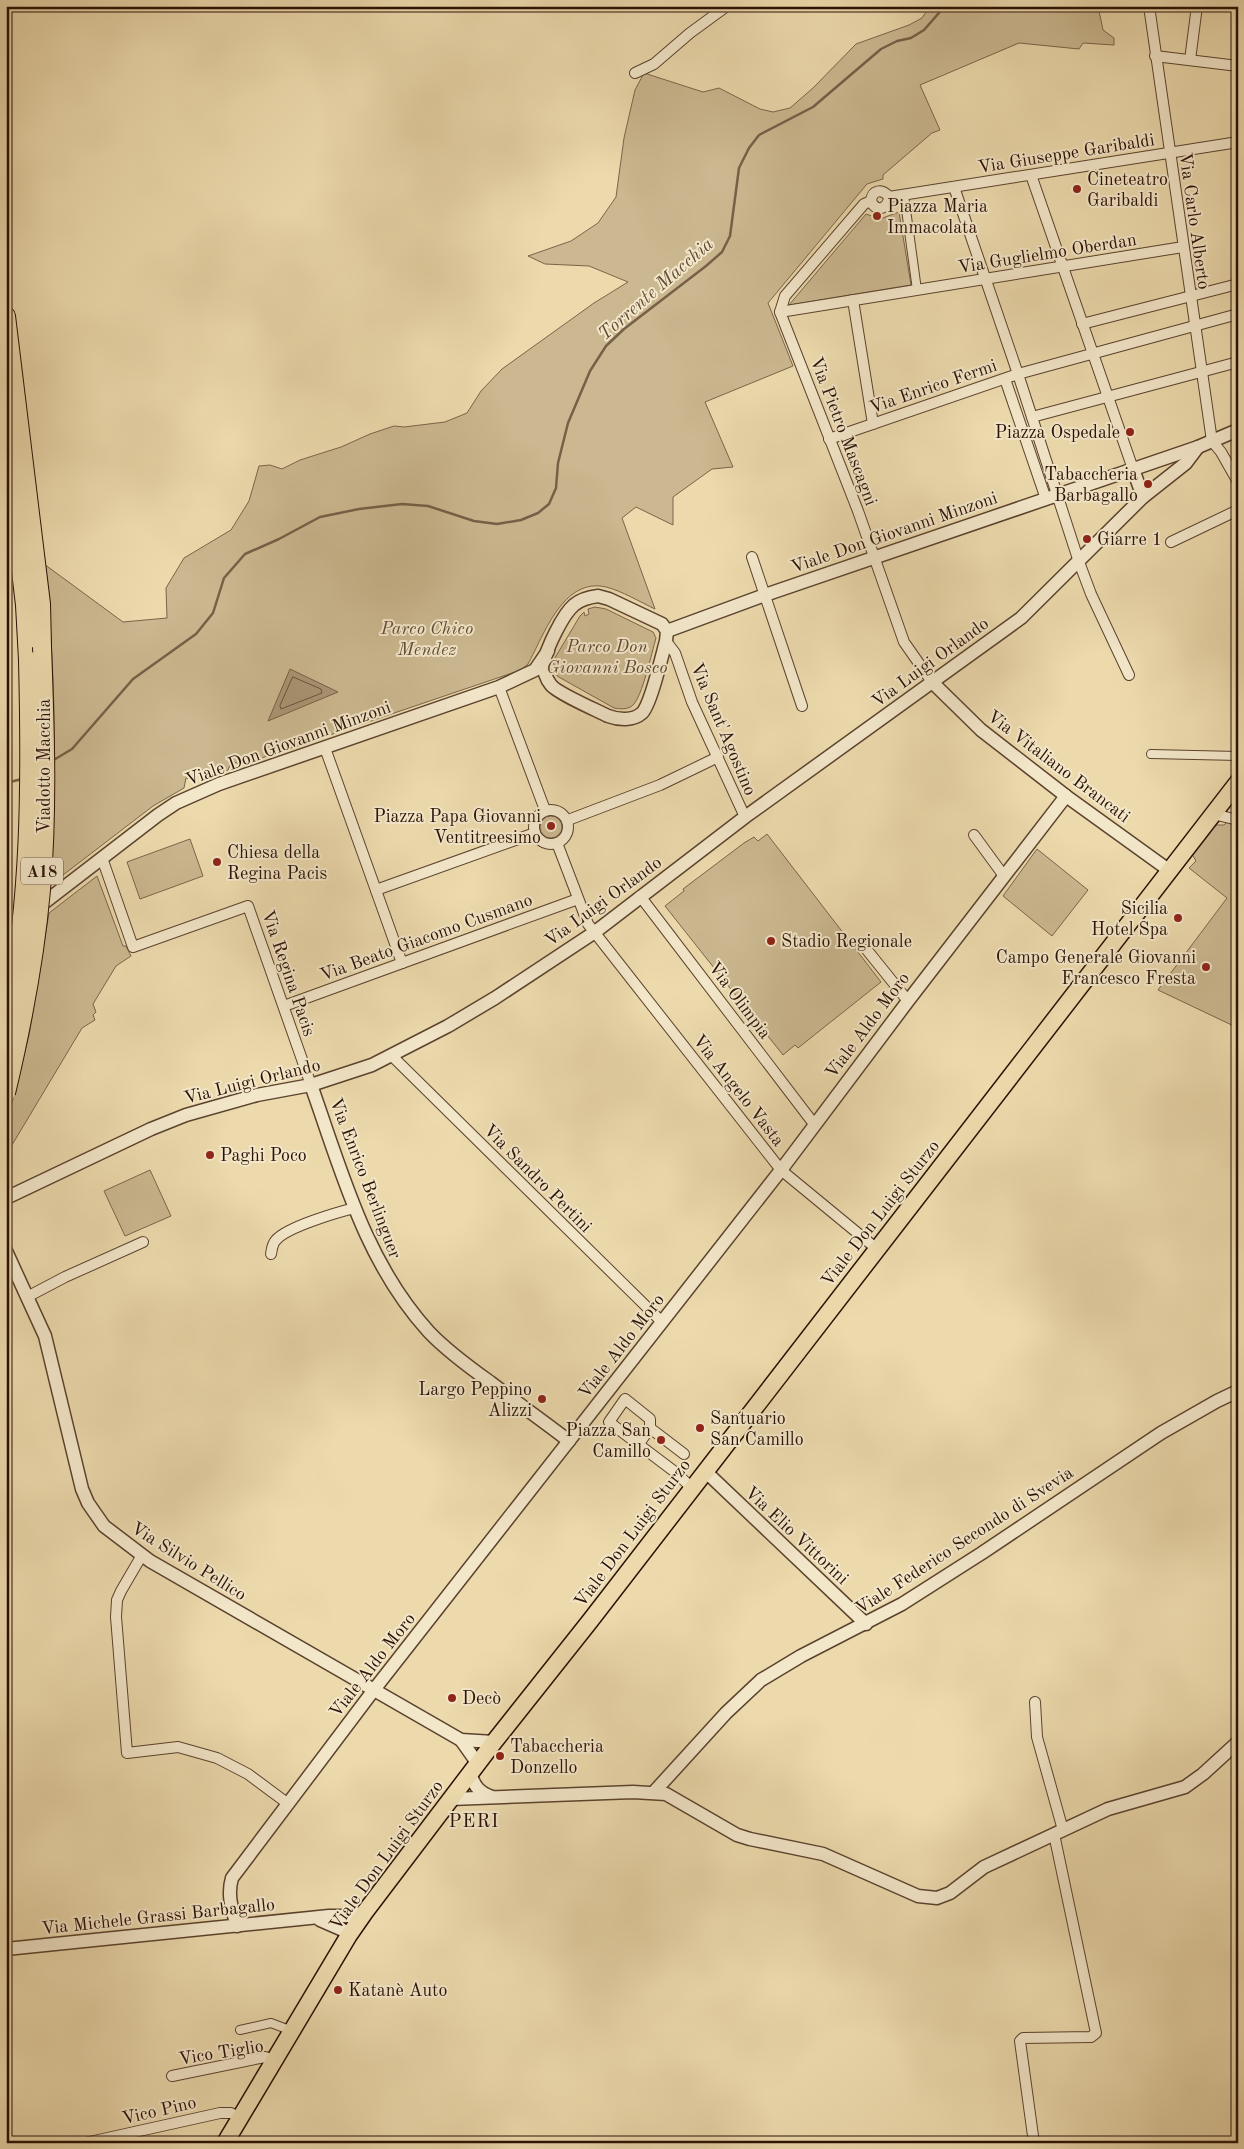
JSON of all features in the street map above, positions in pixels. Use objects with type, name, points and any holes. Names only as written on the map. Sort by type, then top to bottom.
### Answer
[{"type":"highway","name":"Viadotto Macchia","points":[[6,316],[40,604],[45,776],[41,890],[26,1005],[6,1093]]},
{"type":"highway","name":"Viadotto Macchia","points":[[6,444],[25,605],[30,776],[28,854],[22,928],[6,1024]]},
{"type":"main road","name":"Viale Don Luigi Sturzo","points":[[226,2143],[349,1936],[366,1912],[494,1742],[1238,782]]},
{"type":"street","points":[[635,74],[654,64],[690,33],[727,6]]},
{"type":"street","name":"Via Carlo Alberto","points":[[1149,6],[1200,372],[1212,440]]},
{"type":"street","points":[[1190,60],[1197,6]]},
{"type":"street","points":[[1155,56],[1238,66]]},
{"type":"street","name":"Via Giuseppe Garibaldi","points":[[781,315],[785,296],[864,204],[871,201],[873,206],[878,209],[884,208],[888,204],[889,197],[1238,142]]},
{"type":"street","points":[[1031,175],[1108,397],[1130,470],[1143,497]]},
{"type":"street","points":[[956,187],[958,198],[1058,494],[1079,562],[1091,594],[1129,675]]},
{"type":"street","points":[[904,195],[917,290]]},
{"type":"street","name":"Via Guglielmo Oberdan","points":[[781,315],[917,290],[1183,247]]},
{"type":"street","points":[[1082,324],[1238,284]]},
{"type":"street","points":[[854,303],[873,424]]},
{"type":"street","name":"Via Enrico Fermi","points":[[829,439],[1018,374],[1238,314]]},
{"type":"street","name":"Via Pietro Mascagni","points":[[781,315],[858,511],[904,642],[932,682]]},
{"type":"street","points":[[1032,416],[1238,362]]},
{"type":"street","points":[[1005,379],[1046,499]]},
{"type":"street","name":"Viale Don Giovanni Minzoni","points":[[668,634],[765,595],[1198,447],[1238,430]]},
{"type":"street","points":[[1212,440],[1238,482]]},
{"type":"street","name":"Via Luigi Orlando","points":[[8,1199],[151,1129],[186,1115],[262,1093],[311,1084],[349,1074],[392,1056],[478,1008],[595,932],[745,817],[1021,618],[1143,497],[1186,463],[1198,447]]},
{"type":"street","points":[[1171,542],[1238,510]]},
{"type":"street","points":[[752,557],[802,706]]},
{"type":"street","points":[[598,596],[609,599],[662,624],[668,634],[646,707],[636,716],[617,719],[608,716],[551,686],[532,680],[499,687],[534,670],[548,650],[568,612],[574,605],[589,597],[598,596]]},
{"type":"street","name":"Via Sant'Agostino","points":[[668,634],[692,702],[745,817]]},
{"type":"street","points":[[548,650],[544,664],[545,673],[551,686]]},
{"type":"street","name":"Via Vitaliano Brancati","points":[[932,682],[980,730],[1066,796],[1170,870]]},
{"type":"street","points":[[499,687],[545,810]]},
{"type":"street","name":"Viale Don Giovanni Minzoni","points":[[6,932],[158,815],[198,792],[499,687]]},
{"type":"street","points":[[325,748],[402,963]]},
{"type":"street","points":[[1151,754],[1238,756]]},
{"type":"street","points":[[568,820],[660,785],[718,757]]},
{"type":"street","name":"Viale Aldo Moro","points":[[237,1926],[229,1900],[229,1888],[232,1878],[287,1803],[781,1170],[814,1124],[1066,796]]},
{"type":"street","points":[[554,809],[562,813],[568,820],[569,829],[559,847],[540,840],[535,833],[534,824],[538,816],[545,810],[554,809]]},
{"type":"street","points":[[1213,814],[1238,820]]},
{"type":"street","points":[[376,890],[535,833]]},
{"type":"street","points":[[974,835],[1004,876]]},
{"type":"street","name":"Via Angelo Vasta","points":[[559,847],[588,924],[781,1170],[877,1249]]},
{"type":"street","name":"Via Regina Pacis","points":[[102,858],[133,947],[248,906],[311,1084]]},
{"type":"street","name":"Via Olimpia","points":[[640,896],[814,1124]]},
{"type":"street","name":"Via Beato Giacomo Cusmano","points":[[284,1006],[578,899]]},
{"type":"street","points":[[867,950],[908,1001]]},
{"type":"street","name":"Via Sandro Pertini","points":[[392,1056],[662,1322]]},
{"type":"street","name":"Via Enrico Berlinguer","points":[[311,1084],[355,1208],[384,1272],[395,1290],[430,1333],[470,1368],[569,1441]]},
{"type":"street","points":[[271,1254],[275,1241],[280,1236],[320,1218],[355,1208]]},
{"type":"street","points":[[27,1296],[143,1242]]},
{"type":"street","name":"Via Silvio Pellico","points":[[6,1251],[45,1336],[75,1464],[88,1503],[104,1526],[142,1555],[373,1691],[461,1740]]},
{"type":"street","name":"Viale Federico Secondo di Svevia","points":[[654,1792],[726,1713],[761,1680],[801,1656],[866,1624],[949,1574],[1168,1429],[1217,1401],[1238,1392]]},
{"type":"street","points":[[638,1445],[650,1428],[650,1418],[625,1400],[609,1422],[692,1488]]},
{"type":"street","points":[[650,1428],[684,1454]]},
{"type":"street","name":"Via Elio Vittorini","points":[[704,1471],[866,1624]]},
{"type":"street","points":[[142,1555],[117,1600],[116,1617],[127,1753],[178,1747],[217,1758],[248,1774],[287,1803]]},
{"type":"street","points":[[1034,2143],[1020,2041],[1023,2038],[1092,2037],[1096,2033],[1059,1832],[1037,1737],[1035,1702]]},
{"type":"street","points":[[492,1796],[481,1793],[475,1788],[474,1769],[461,1740],[494,1742]]},
{"type":"street","points":[[451,1799],[492,1796],[654,1792],[666,1794],[737,1835],[823,1854],[914,1894],[928,1898],[937,1898],[950,1893],[984,1867],[1119,1804],[1157,1796],[1185,1787],[1203,1774],[1238,1742]]},
{"type":"street","name":"Via Michele Grassi Barbagallo","points":[[6,1949],[312,1918],[352,1916],[366,1912]]},
{"type":"street","points":[[312,1918],[332,1924],[349,1936]]},
{"type":"street","points":[[240,2030],[271,2023],[292,2032]]},
{"type":"street","name":"Vico Tiglio","points":[[172,2076],[265,2057],[275,2060]]},
{"type":"street","name":"Vico Pino","points":[[85,2143],[220,2113],[231,2114],[240,2118]]},
{"type":"green space","name":"Parco Chico Mendez","points":[[930,6],[1098,6],[1103,30],[1114,38],[1114,45],[1083,43],[1079,49],[1019,43],[920,85],[940,130],[932,133],[883,175],[883,179],[867,184],[768,303],[793,366],[705,402],[733,467],[712,469],[673,497],[673,525],[636,507],[622,518],[655,609],[606,587],[591,586],[578,591],[567,599],[557,611],[548,624],[528,664],[521,670],[241,765],[232,761],[228,770],[208,777],[194,770],[191,779],[186,778],[184,788],[153,806],[50,885],[54,724],[51,644],[44,564],[123,622],[167,618],[166,588],[184,558],[231,530],[249,501],[259,466],[270,465],[282,469],[300,460],[341,447],[394,426],[404,427],[445,422],[467,413],[481,391],[502,369],[594,303],[628,282],[589,266],[545,264],[528,256],[571,241],[598,223],[616,197],[624,138],[635,90],[644,73],[703,92],[719,88],[760,109],[773,112],[790,108],[813,88],[856,44],[909,25],[922,18]]},
{"type":"green space","points":[[899,212],[911,285],[789,305],[866,214],[880,219]]},
{"type":"green space","name":"Parco Don Giovanni Bosco","points":[[595,607],[606,609],[653,632],[656,638],[640,693],[629,708],[614,708],[557,676],[553,661],[580,616],[584,612],[585,616],[589,614],[588,609]]},
{"type":"green space","points":[[551,816],[559,819],[562,827],[559,835],[551,838],[543,835],[540,827],[543,819]]},
{"type":"green space","name":"Campo Generale Giovanni Francesco Fresta","points":[[1227,822],[1238,825],[1238,1028],[1158,990],[1227,898],[1189,868],[1196,861],[1192,854],[1215,825],[1224,825]]},
{"type":"green space","name":"Stadio Regionale","points":[[767,834],[881,982],[798,1048],[795,1045],[783,1055],[665,906],[684,891],[683,889],[744,843],[754,837],[758,841]]},
{"type":"green space","points":[[190,839],[203,876],[140,899],[127,862]]},
{"type":"green space","points":[[1037,849],[1088,890],[1052,936],[1003,896]]},
{"type":"green space","points":[[97,876],[123,946],[126,946],[131,956],[116,966],[93,1004],[96,1012],[93,1015],[95,1020],[82,1028],[6,1155],[6,1127],[29,1035],[49,913]]},
{"type":"green space","points":[[150,1170],[171,1216],[125,1236],[104,1191]]},
{"type":"water","points":[[290,669],[338,692],[268,721]]},
{"type":"waterway","name":"Torrente Macchia","points":[[52,761],[72,749],[133,679],[196,634],[213,613],[224,578],[245,554],[279,539],[320,517],[359,509],[402,504],[428,506],[474,521],[497,524],[521,520],[538,513],[549,504],[556,488],[558,463],[568,423],[590,371],[606,346],[624,329],[722,252],[730,236],[739,168],[749,148],[759,135],[813,107],[881,49],[897,41],[911,38],[924,30],[945,6]]},
{"type":"waterway","name":"Torrente Macchia","points":[[6,783],[22,779]]},
{"type":"place","name":"Cineteatro Garibaldi","points":[[1077,189]]},
{"type":"place","name":"Piazza Maria Immacolata","points":[[877,216]]},
{"type":"place","name":"Piazza Ospedale","points":[[1130,432]]},
{"type":"place","name":"Tabaccheria Barbagallo","points":[[1148,484]]},
{"type":"place","name":"Giarre 1","points":[[1087,539]]},
{"type":"place","name":"Piazza Papa Giovanni Ventitreesimo","points":[[551,826]]},
{"type":"place","name":"Chiesa della Regina Pacis","points":[[217,862]]},
{"type":"place","name":"Sicilia Hotel Spa","points":[[1178,918]]},
{"type":"place","name":"Stadio Regionale","points":[[771,941]]},
{"type":"place","name":"Campo Generale Giovanni Francesco Fresta","points":[[1206,967]]},
{"type":"place","name":"Paghi Poco","points":[[210,1155]]},
{"type":"place","name":"Largo Peppino Alizzi","points":[[542,1399]]},
{"type":"place","name":"Santuario San Camillo","points":[[700,1428]]},
{"type":"place","name":"Piazza San Camillo","points":[[661,1440]]},
{"type":"place","name":"Decò","points":[[452,1698]]},
{"type":"place","name":"Tabaccheria Donzello","points":[[500,1756]]},
{"type":"place","name":"Katanè Auto","points":[[338,1990]]},
{"type":"district","name":"PERI","points":[[474,1820]]}]
